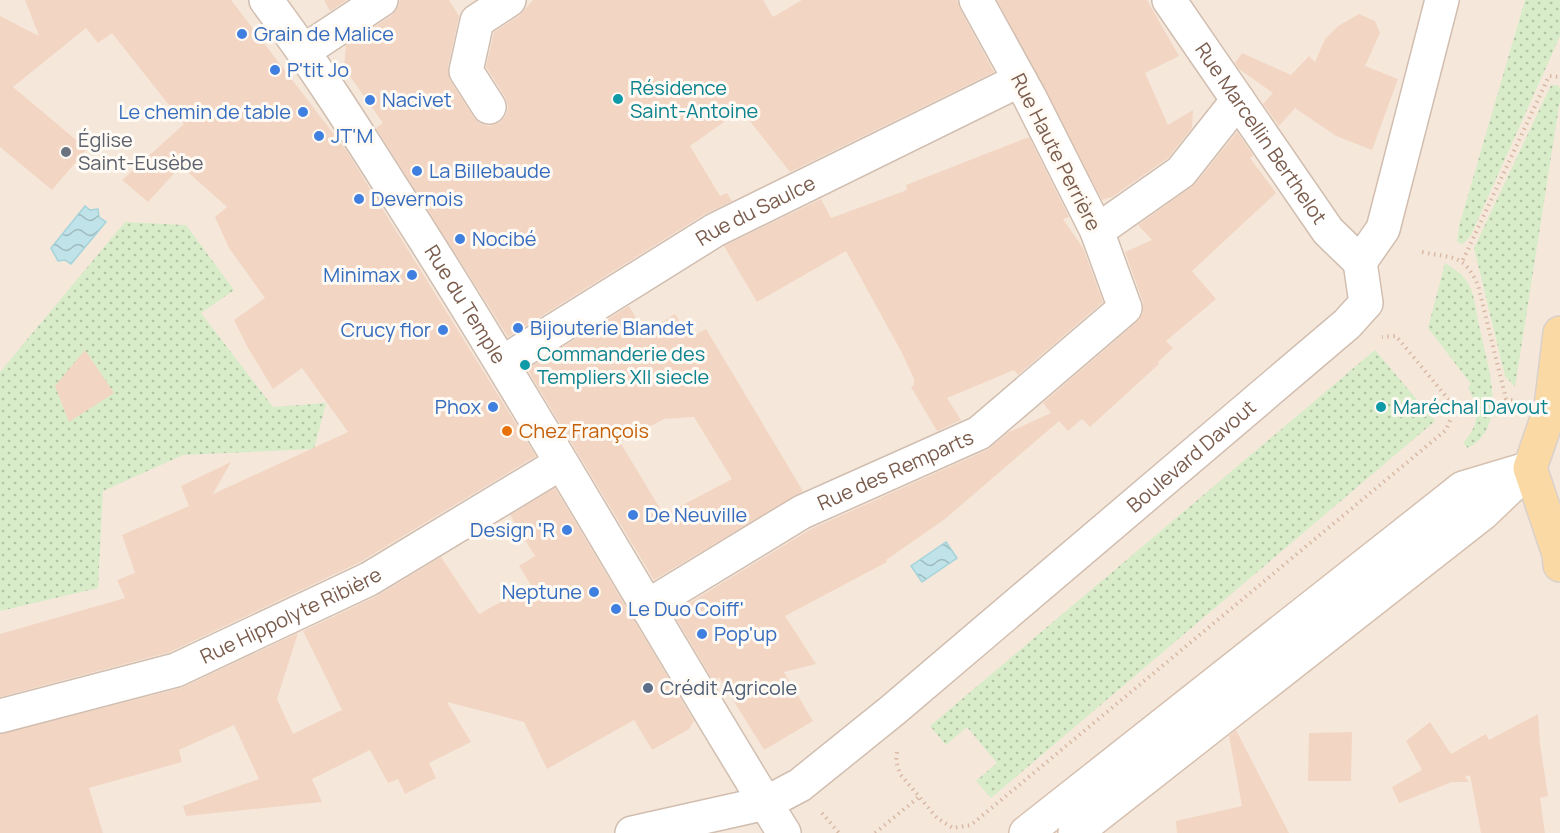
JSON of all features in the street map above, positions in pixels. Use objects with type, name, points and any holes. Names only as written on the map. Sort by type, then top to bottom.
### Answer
[{"type":"main road","points":[[1560,333],[1551,407],[1530,468],[1559,554],[1560,566]]},
{"type":"street","name":"Rue du Temple","points":[[266,0],[304,51],[502,363],[646,607],[784,833]]},
{"type":"street","points":[[304,51],[381,0]]},
{"type":"street","points":[[489,107],[466,71],[477,21],[509,0]]},
{"type":"street","name":"Rue Haute Perrière","points":[[976,0],[1020,80],[1097,231],[1125,308]]},
{"type":"street","name":"Rue Marcellin Berthelot","points":[[1169,0],[1328,231],[1360,262]]},
{"type":"street","points":[[1360,262],[1383,229],[1442,0]]},
{"type":"street","name":"Rue du Saulce","points":[[502,363],[715,230],[1020,80]]},
{"type":"street","points":[[1097,231],[1181,172],[1238,100]]},
{"type":"street","name":"Boulevard Davout","points":[[766,803],[800,786],[893,710],[1347,324],[1366,303],[1360,262]]},
{"type":"street","name":"Rue des Remparts","points":[[646,607],[802,512],[979,433],[1125,308]]},
{"type":"street","name":"Rue Hippolyte Ribière","points":[[0,717],[176,670],[369,579],[561,464]]},
{"type":"street","points":[[1026,833],[1463,488],[1530,468]]},
{"type":"street","points":[[1075,833],[1483,513],[1530,468]]},
{"type":"street","points":[[632,833],[766,803]]},
{"type":"path","points":[[1463,261],[1549,76],[1560,77]]},
{"type":"path","points":[[1422,252],[1463,261],[1478,285],[1506,399],[1551,407]]},
{"type":"path","points":[[898,747],[896,761],[900,774],[937,818],[953,828],[971,825],[1446,430],[1452,421],[1454,411],[1449,400],[1396,336],[1372,337]]},
{"type":"path","points":[[875,833],[919,797]]},
{"type":"shaded area","points":[[0,0],[1560,0],[1560,833],[0,833]]},
{"type":"green space","points":[[1525,0],[1560,0],[1560,36],[1471,235],[1463,244],[1457,242],[1459,226]]},
{"type":"green space","points":[[1551,85],[1557,85],[1560,88],[1560,100],[1515,387],[1505,376],[1474,248]]},
{"type":"green space","points":[[125,222],[186,225],[234,290],[201,313],[273,407],[326,403],[314,449],[183,455],[103,491],[98,588],[0,611],[0,372]]},
{"type":"green space","points":[[1445,263],[1463,277],[1471,289],[1493,395],[1488,426],[1481,438],[1468,448],[1463,443],[1473,429],[1476,416],[1475,403],[1468,388],[1471,384],[1428,328]]},
{"type":"green space","points":[[1375,350],[1435,421],[991,798],[976,781],[997,763],[967,727],[946,745],[930,726]]},
{"type":"water","points":[[85,206],[90,210],[98,209],[99,217],[106,222],[71,264],[65,260],[58,261],[51,248]]},
{"type":"water","points":[[946,542],[957,558],[922,582],[911,566]]},
{"type":"building","points":[[25,0],[231,0],[346,150],[536,456],[360,562],[170,652],[0,697],[0,634],[125,598],[117,580],[135,573],[122,535],[189,506],[181,486],[231,462],[213,494],[348,432],[302,368],[273,389],[248,348],[234,320],[265,298],[229,248],[215,217],[227,207],[181,166],[148,202],[122,180],[184,124],[112,33],[98,43],[86,28],[13,87],[87,149],[52,190],[0,147],[0,16],[39,36]]},
{"type":"building","points":[[324,0],[347,0],[330,11]]},
{"type":"building","points":[[400,0],[449,0],[459,16],[448,67],[450,80],[474,118],[481,124],[489,126],[500,122],[506,115],[508,107],[505,97],[486,67],[494,32],[519,16],[533,0],[763,0],[773,17],[802,0],[957,0],[994,72],[790,172],[741,110],[690,146],[720,196],[727,193],[732,201],[705,214],[508,337],[376,128],[383,123],[344,68],[346,45],[391,16]]},
{"type":"building","points":[[997,0],[1147,0],[1179,56],[1145,73],[1168,125],[1193,110],[1192,128],[1168,158],[1112,197],[1102,200]]},
{"type":"building","points":[[1359,14],[1375,21],[1380,33],[1365,66],[1398,79],[1372,150],[1336,136],[1295,108],[1279,126],[1263,104],[1273,93],[1239,69],[1235,63],[1242,53],[1291,75],[1309,56],[1315,62],[1325,39],[1338,26]]},
{"type":"building","points":[[1237,132],[1253,155],[1250,158],[1276,193],[1192,271],[1216,299],[1166,341],[1173,348],[1158,362],[1159,364],[1090,427],[1082,419],[1068,431],[1059,421],[945,519],[886,560],[887,562],[785,616],[816,664],[784,672],[813,721],[764,750],[719,677],[715,684],[673,613],[811,529],[987,450],[1009,432],[1051,413],[1043,403],[1137,322],[1143,313],[1143,302],[1125,252],[1152,240],[1138,225],[1195,184]]},
{"type":"building","points":[[1029,137],[1069,217],[1063,219],[1083,248],[1103,302],[1018,375],[1014,370],[947,398],[961,420],[937,431],[911,387],[914,385],[914,379],[902,353],[846,251],[757,302],[724,246],[821,199],[831,218],[907,190],[906,185]]},
{"type":"building","points":[[629,306],[645,333],[675,314],[689,338],[706,329],[803,491],[654,580],[527,369]],"holes":[[[694,417],[732,479],[664,515],[620,442],[664,419]]]},
{"type":"building","points":[[85,350],[114,393],[69,422],[55,386]]},
{"type":"building","points":[[555,488],[694,721],[689,729],[652,750],[634,720],[547,769],[524,722],[447,702],[471,742],[429,763],[436,778],[405,794],[398,779],[388,783],[370,750],[312,779],[322,802],[186,816],[183,806],[259,779],[234,725],[179,750],[182,762],[89,788],[103,833],[0,833],[0,734],[181,688],[298,633],[277,699],[293,734],[342,710],[303,631],[377,596],[441,557],[479,614],[531,585],[519,566],[535,556],[510,515]]},
{"type":"building","points":[[1538,714],[1548,796],[1540,798],[1545,833],[1481,833],[1470,775],[1465,777],[1469,782],[1452,782],[1399,803],[1392,787],[1422,770],[1406,741],[1430,722],[1451,754],[1486,734],[1489,740]]},
{"type":"building","points":[[1236,730],[1289,833],[1177,833],[1176,821],[1242,806],[1229,736]]},
{"type":"building","points":[[1352,732],[1351,781],[1308,781],[1309,733]]},
{"type":"place","name":"Grain de Malice","points":[[242,34]]},
{"type":"place","name":"P'tit Jo","points":[[275,70]]},
{"type":"place","name":"Résidence Saint-Antoine","points":[[618,99]]},
{"type":"place","name":"Nacivet","points":[[370,100]]},
{"type":"place","name":"Le chemin de table","points":[[303,112]]},
{"type":"place","name":"JT'M","points":[[319,136]]},
{"type":"place","name":"Église Saint-Eusèbe","points":[[66,152]]},
{"type":"place","name":"La Billebaude","points":[[417,171]]},
{"type":"place","name":"Devernois","points":[[359,199]]},
{"type":"place","name":"Nocibé","points":[[460,239]]},
{"type":"place","name":"Minimax","points":[[412,275]]},
{"type":"place","name":"Bijouterie Blandet","points":[[518,328]]},
{"type":"place","name":"Crucy flor","points":[[443,330]]},
{"type":"place","name":"Commanderie des Templiers XII siecle","points":[[525,365]]},
{"type":"place","name":"Phox","points":[[493,407]]},
{"type":"place","name":"Maréchal Davout","points":[[1381,407]]},
{"type":"place","name":"Chez François","points":[[507,431]]},
{"type":"place","name":"De Neuville","points":[[633,515]]},
{"type":"place","name":"Design 'R","points":[[567,530]]},
{"type":"place","name":"Neptune","points":[[594,592]]},
{"type":"place","name":"Le Duo Coiff'","points":[[616,609]]},
{"type":"place","name":"Pop'up","points":[[702,634]]},
{"type":"place","name":"Crédit Agricole","points":[[648,688]]}]
